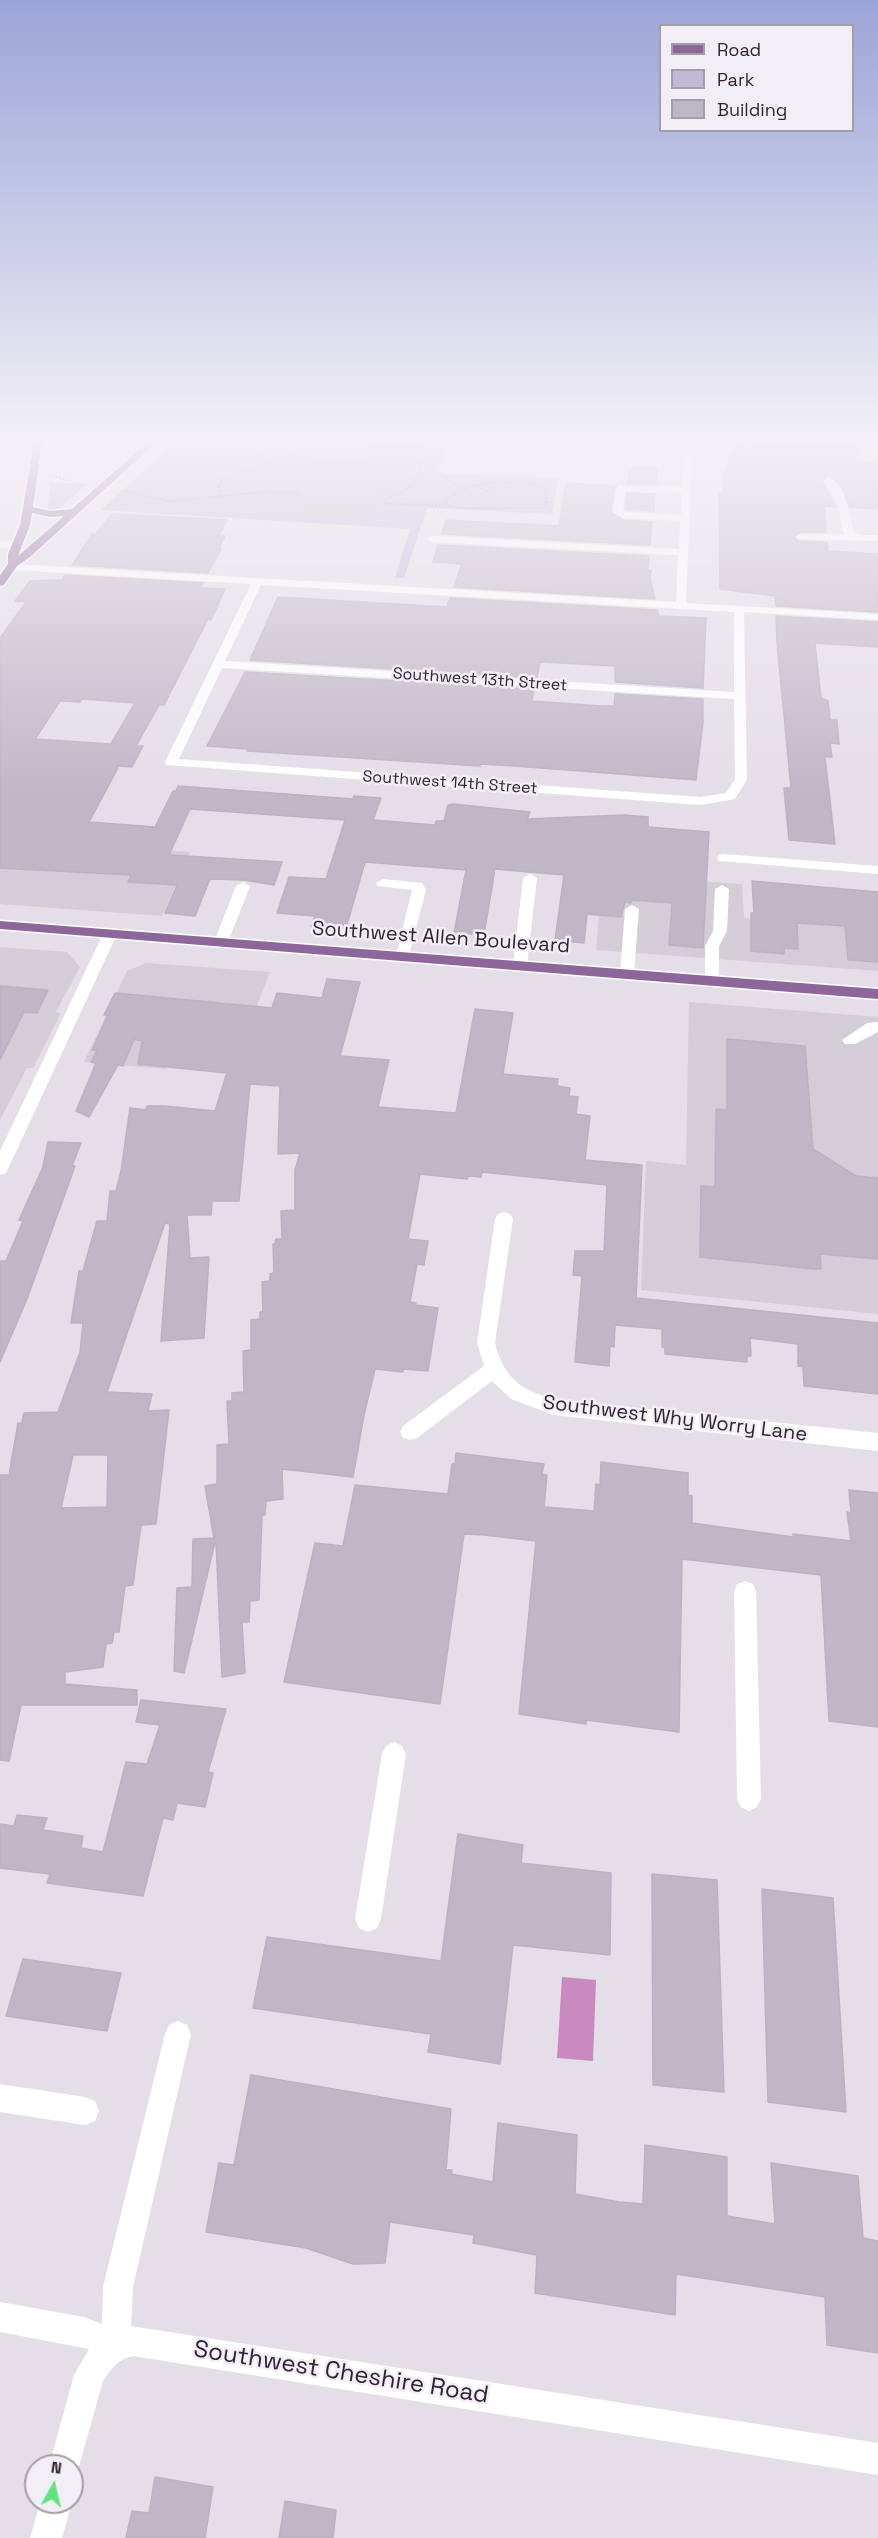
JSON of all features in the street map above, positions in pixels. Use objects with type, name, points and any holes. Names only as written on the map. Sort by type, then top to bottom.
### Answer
[{"type":"main road","points":[[12,560],[12,565]]},
{"type":"main road","points":[[0,583],[12,565],[18,560]]},
{"type":"main road","name":"Southwest Allen Boulevard","points":[[0,925],[878,994]]},
{"type":"street","points":[[681,605],[684,560]]},
{"type":"street","points":[[12,565],[878,617]]},
{"type":"street","points":[[219,664],[258,581]]},
{"type":"street","points":[[739,609],[741,696]]},
{"type":"street","name":"Southwest 13th Street","points":[[219,664],[741,696]]},
{"type":"street","name":"Southwest 14th Street","points":[[219,664],[171,762],[700,801],[730,796],[741,779],[741,696]]},
{"type":"street","points":[[724,858],[878,870]]},
{"type":"street","points":[[520,965],[530,878]]},
{"type":"street","points":[[383,883],[413,885],[419,890],[403,956]]},
{"type":"street","points":[[221,942],[243,886]]},
{"type":"street","points":[[712,980],[712,946],[720,931],[722,889]]},
{"type":"street","points":[[627,974],[632,909]]},
{"type":"street","points":[[0,1168],[110,934]]},
{"type":"street","points":[[850,1040],[872,1027],[878,1027]]},
{"type":"street","name":"Southwest Why Worry Lane","points":[[504,1219],[486,1343],[498,1377],[514,1392],[533,1402],[554,1407],[878,1442]]},
{"type":"street","points":[[410,1432],[494,1369]]},
{"type":"street","points":[[745,1591],[749,1799]]},
{"type":"street","points":[[368,1919],[394,1754]]},
{"type":"street","points":[[68,2454],[89,2375],[100,2358],[116,2343],[118,2288],[178,2034]]},
{"type":"street","points":[[0,2098],[85,2110]]},
{"type":"street","points":[[0,2317],[84,2332],[116,2343]]},
{"type":"street","name":"Southwest Cheshire Road","points":[[116,2343],[133,2341],[152,2343],[878,2459]]},
{"type":"street","points":[[46,2538],[53,2514]]},
{"type":"shaded area","points":[[0,838],[190,852],[162,916],[0,904]]},
{"type":"shaded area","points":[[604,859],[667,879],[742,884],[744,918],[878,928],[878,971],[596,950]]},
{"type":"shaded area","points":[[0,947],[67,952],[80,967],[56,1012],[61,1013],[33,1068],[27,1068],[0,1120]]},
{"type":"shaded area","points":[[146,963],[270,972],[247,1031],[185,1025],[166,1069],[84,1062],[127,971]]},
{"type":"shaded area","points":[[689,1002],[878,1017],[878,1314],[641,1290],[646,1161],[686,1165]]},
{"type":"shaded area","points":[[562,1977],[596,1980],[593,2061],[557,2058]]},
{"type":"green space","points":[[400,560],[410,560],[404,578],[395,578]]},
{"type":"building","points":[[75,560],[215,560],[208,573],[72,565]]},
{"type":"building","points":[[649,560],[648,570],[651,570],[650,579],[655,599],[454,587],[462,564],[433,562]]},
{"type":"building","points":[[720,560],[878,560],[878,612],[776,606],[775,596],[720,589]]},
{"type":"building","points":[[65,575],[203,583],[200,588],[225,589],[211,620],[208,619],[164,705],[159,705],[136,746],[143,746],[132,767],[119,766],[89,822],[155,827],[173,791],[176,791],[178,786],[353,799],[354,796],[381,798],[373,820],[435,825],[436,821],[444,821],[448,805],[453,804],[530,812],[527,819],[624,815],[648,817],[648,827],[709,832],[703,948],[669,945],[672,903],[631,900],[631,903],[625,902],[621,917],[587,914],[584,943],[555,940],[564,875],[495,869],[484,935],[454,933],[466,870],[365,862],[346,928],[311,926],[315,916],[277,913],[289,877],[326,879],[345,820],[190,809],[169,855],[282,862],[274,885],[244,880],[210,879],[195,916],[165,913],[177,885],[128,882],[131,875],[0,868],[0,638],[26,602],[15,601],[30,581],[62,580]],"holes":[[[82,699],[135,703],[111,744],[35,739],[60,701],[80,702]]]},
{"type":"building","points":[[278,597],[447,607],[450,598],[657,610],[659,616],[706,618],[703,688],[615,682],[615,666],[540,662],[537,678],[250,660]]},
{"type":"building","points":[[776,616],[878,622],[878,647],[815,643],[821,698],[828,701],[830,720],[837,720],[839,744],[830,743],[832,757],[825,757],[835,844],[789,840],[784,788],[791,788]]},
{"type":"building","points":[[245,672],[534,689],[532,701],[602,706],[614,706],[615,694],[703,699],[703,723],[696,780],[515,766],[480,764],[480,766],[247,751],[248,749],[207,746]]},
{"type":"building","points":[[752,881],[878,892],[878,962],[848,960],[845,926],[797,923],[798,949],[784,948],[784,954],[751,951],[751,913],[754,913]]},
{"type":"building","points":[[327,979],[360,982],[340,1056],[389,1060],[378,1107],[456,1113],[475,1009],[513,1013],[503,1074],[558,1079],[557,1086],[570,1088],[569,1096],[578,1097],[576,1114],[590,1116],[585,1160],[642,1165],[636,1298],[878,1323],[878,1394],[804,1386],[803,1367],[798,1366],[798,1344],[750,1338],[751,1356],[747,1356],[747,1362],[665,1354],[665,1348],[662,1347],[662,1329],[615,1325],[614,1347],[610,1346],[609,1366],[575,1362],[582,1276],[573,1275],[575,1251],[604,1251],[607,1185],[482,1172],[481,1177],[468,1176],[467,1179],[420,1174],[408,1239],[428,1241],[424,1265],[417,1264],[410,1302],[416,1303],[415,1305],[438,1308],[428,1371],[403,1369],[403,1372],[375,1369],[353,1477],[282,1469],[283,1499],[266,1501],[265,1515],[262,1515],[259,1600],[250,1601],[249,1622],[242,1622],[245,1673],[222,1677],[216,1542],[184,1673],[174,1671],[177,1588],[192,1587],[193,1539],[214,1538],[205,1486],[217,1484],[217,1445],[229,1444],[227,1401],[232,1401],[232,1393],[244,1392],[243,1351],[251,1350],[251,1320],[260,1319],[260,1312],[263,1312],[262,1282],[270,1281],[270,1274],[274,1273],[273,1244],[276,1239],[282,1239],[281,1211],[295,1210],[295,1170],[300,1153],[278,1154],[280,1086],[250,1084],[239,1201],[212,1201],[211,1215],[187,1215],[190,1258],[209,1257],[204,1338],[161,1341],[170,1224],[165,1223],[107,1392],[152,1394],[148,1411],[169,1410],[156,1524],[141,1525],[133,1585],[125,1586],[119,1632],[114,1632],[112,1643],[106,1644],[103,1667],[65,1672],[65,1684],[137,1690],[137,1705],[21,1705],[9,1761],[0,1760],[0,1475],[9,1475],[18,1423],[22,1423],[24,1413],[58,1412],[80,1352],[83,1323],[71,1323],[79,1271],[83,1271],[97,1221],[107,1221],[110,1191],[116,1191],[121,1171],[130,1108],[146,1110],[147,1106],[164,1106],[215,1111],[227,1073],[138,1064],[142,1041],[134,1039],[123,1066],[118,1065],[89,1117],[76,1111],[96,1063],[91,1062],[97,1050],[92,1050],[108,1015],[104,1015],[115,993],[272,1008],[277,993],[322,998]],"holes":[[[73,1455],[108,1455],[107,1507],[61,1508]]]},
{"type":"building","points":[[0,986],[48,990],[37,1013],[24,1012],[0,1060]]},
{"type":"building","points":[[727,1039],[805,1046],[813,1149],[856,1176],[878,1178],[878,1259],[820,1254],[821,1269],[814,1269],[700,1257],[701,1186],[715,1187],[716,1109],[727,1110]]},
{"type":"building","points":[[48,1142],[81,1143],[72,1166],[75,1166],[27,1299],[0,1362],[0,1261],[6,1261],[23,1221],[19,1220],[43,1167]]},
{"type":"building","points":[[456,1453],[544,1464],[542,1474],[547,1475],[544,1507],[594,1511],[596,1484],[600,1485],[601,1462],[688,1473],[688,1495],[692,1496],[692,1523],[793,1537],[793,1534],[851,1541],[847,1512],[851,1513],[849,1490],[878,1493],[878,1727],[829,1721],[821,1575],[682,1559],[679,1732],[586,1720],[586,1724],[519,1714],[536,1541],[484,1535],[464,1534],[440,1704],[284,1682],[315,1543],[343,1546],[355,1485],[448,1494],[452,1464],[455,1464]]},
{"type":"building","points":[[141,1700],[226,1709],[208,1772],[213,1773],[205,1807],[177,1803],[173,1820],[163,1818],[143,1896],[47,1883],[50,1874],[0,1868],[0,1824],[14,1826],[17,1815],[47,1818],[43,1830],[83,1836],[81,1848],[103,1852],[126,1762],[147,1764],[160,1725],[136,1722]]},
{"type":"building","points":[[458,1834],[523,1845],[521,1863],[611,1873],[610,1955],[513,1945],[500,2064],[428,2052],[431,2034],[253,2008],[267,1937],[441,1961]]},
{"type":"building","points":[[652,1874],[717,1880],[724,2092],[653,2085]]},
{"type":"building","points":[[762,1889],[833,1898],[846,2112],[768,2102]]},
{"type":"building","points":[[23,1959],[121,1973],[107,2031],[6,2016]]},
{"type":"building","points":[[251,2075],[451,2109],[446,2170],[452,2170],[451,2174],[493,2182],[498,2123],[577,2135],[575,2194],[620,2202],[643,2204],[645,2145],[727,2157],[727,2216],[775,2224],[771,2163],[858,2176],[863,2238],[878,2241],[878,2353],[827,2345],[825,2297],[676,2274],[675,2315],[535,2293],[537,2255],[473,2243],[474,2235],[390,2222],[385,2263],[353,2264],[306,2248],[206,2232],[219,2163],[234,2165]]},
{"type":"building","points":[[155,2477],[213,2487],[205,2538],[126,2538],[132,2511],[149,2513]]},
{"type":"building","points":[[285,2501],[336,2510],[333,2538],[279,2538]]}]
